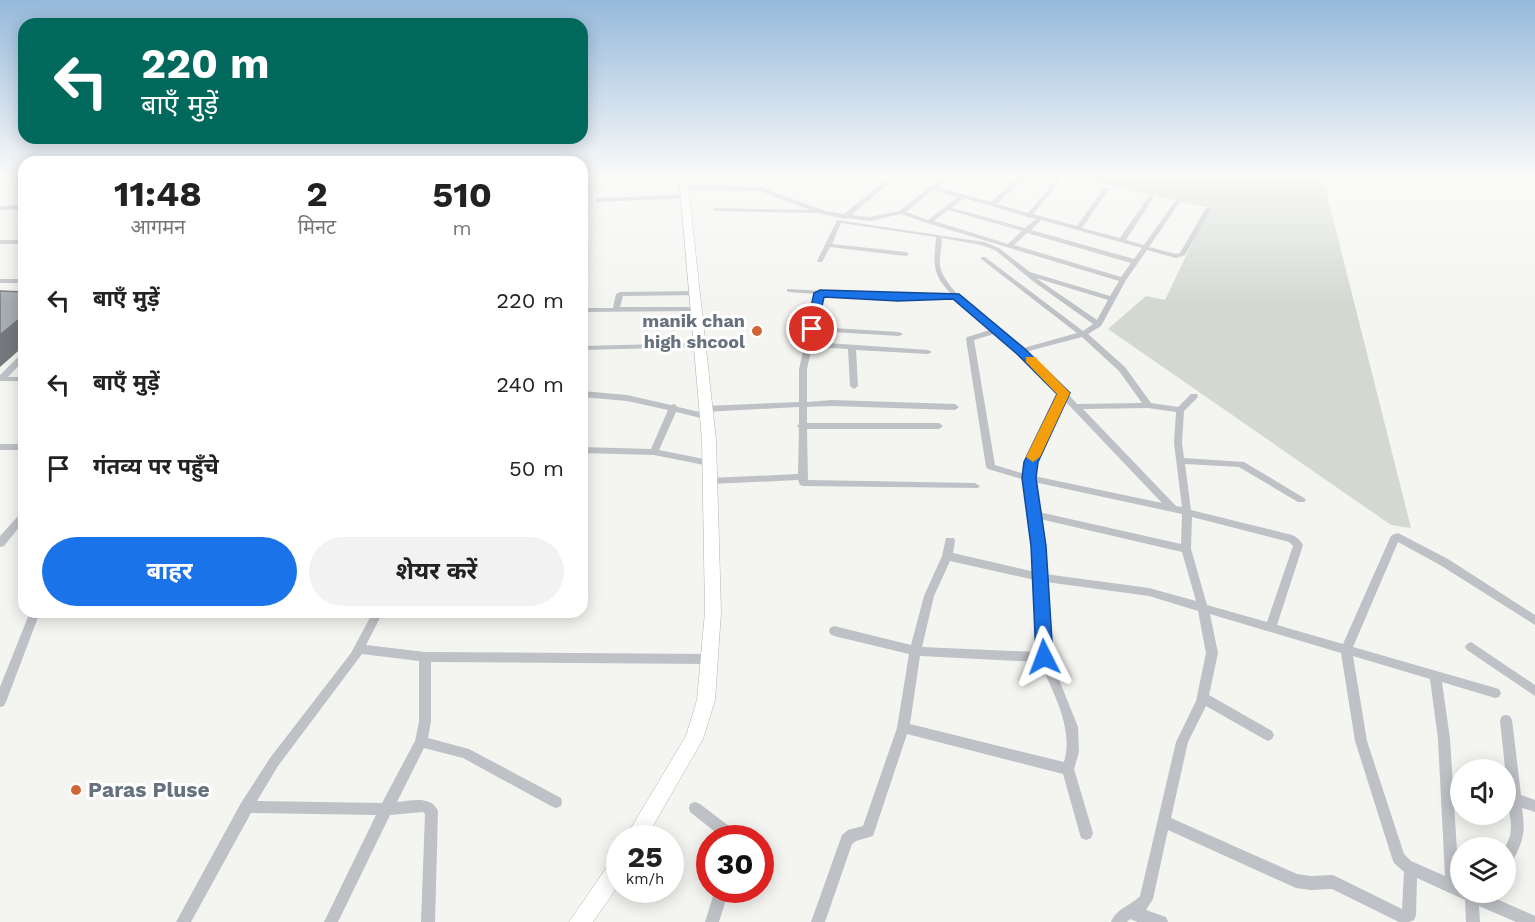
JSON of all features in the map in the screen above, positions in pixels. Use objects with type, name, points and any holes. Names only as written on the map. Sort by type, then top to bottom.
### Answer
[{"type":"main road","points":[[643,825],[694,739],[706,700],[713,612],[709,463],[697,309],[687,218]]},
{"type":"main road","points":[[580,922],[606,886]]},
{"type":"street","points":[[918,218],[1123,280]]},
{"type":"street","points":[[929,222],[934,218]]},
{"type":"street","points":[[982,218],[1136,262]]},
{"type":"street","points":[[1035,218],[1180,256],[1203,218]]},
{"type":"street","points":[[1078,229],[1086,218]]},
{"type":"street","points":[[1122,241],[1137,218]]},
{"type":"street","points":[[1021,351],[1083,334],[1098,324],[1123,280],[1167,218]]},
{"type":"street","points":[[1009,246],[1039,219]]},
{"type":"street","points":[[820,261],[837,222],[842,221],[989,245],[1023,272],[1098,324]]},
{"type":"street","points":[[943,226],[938,236],[937,267],[944,283],[955,296],[1021,351],[1064,393],[1173,509]]},
{"type":"street","points":[[0,242],[18,242]]},
{"type":"street","points":[[827,245],[906,254]]},
{"type":"street","points":[[983,258],[1083,334],[1122,369],[1148,405]]},
{"type":"street","points":[[1023,272],[1112,299]]},
{"type":"street","points":[[2,282],[18,281]]},
{"type":"street","points":[[789,290],[898,297],[955,296]]},
{"type":"street","points":[[616,309],[620,294],[695,293]]},
{"type":"street","points":[[820,293],[803,369],[801,426],[803,483],[808,485],[975,486]]},
{"type":"street","points":[[588,310],[697,309]]},
{"type":"street","points":[[812,329],[899,334]]},
{"type":"street","points":[[996,331],[970,339],[990,466],[1029,478],[1187,512],[1286,537],[1296,542],[1298,545],[1271,627]]},
{"type":"street","points":[[808,344],[928,352]]},
{"type":"street","points":[[588,348],[700,345]]},
{"type":"street","points":[[852,347],[854,386]]},
{"type":"street","points":[[1,379],[18,363]]},
{"type":"street","points":[[1,379],[18,379]]},
{"type":"street","points":[[1064,393],[1031,462],[1029,478],[1040,577],[1044,657],[1072,727],[1073,752],[1068,769],[1086,833]]},
{"type":"street","points":[[588,395],[627,398],[705,413],[802,404],[955,407]]},
{"type":"street","points":[[1118,922],[1143,904],[1146,899],[1182,742],[1203,698],[1212,652],[1203,608],[1186,549],[1187,512],[1178,443],[1180,410],[1194,396]]},
{"type":"street","points":[[1076,407],[1148,405],[1180,410]]},
{"type":"street","points":[[654,452],[674,407]]},
{"type":"street","points":[[801,426],[939,426]]},
{"type":"street","points":[[0,447],[18,447]]},
{"type":"street","points":[[588,450],[654,452],[709,463]]},
{"type":"street","points":[[1181,461],[1240,464],[1301,500]]},
{"type":"street","points":[[710,481],[802,477]]},
{"type":"street","points":[[1034,514],[1186,549]]},
{"type":"street","points":[[0,543],[18,522]]},
{"type":"street","points":[[1450,886],[1411,868],[1399,858],[1361,741],[1346,650],[1395,538],[1398,537],[1444,562],[1535,621]]},
{"type":"street","points":[[818,922],[847,840],[853,835],[868,831],[903,728],[915,651],[929,596],[947,556],[950,541]]},
{"type":"street","points":[[947,556],[1040,577],[1149,592],[1495,693]]},
{"type":"street","points":[[0,702],[33,618]]},
{"type":"street","points":[[183,922],[255,807],[274,762],[369,650],[377,618]]},
{"type":"street","points":[[834,631],[915,651],[1044,657]]},
{"type":"street","points":[[1471,647],[1535,692]]},
{"type":"street","points":[[369,650],[425,657],[709,659]]},
{"type":"street","points":[[331,922],[421,742],[425,722],[425,657]]},
{"type":"street","points":[[1435,677],[1456,837]]},
{"type":"street","points":[[1203,698],[1268,735]]},
{"type":"street","points":[[1506,720],[1510,759]]},
{"type":"street","points":[[903,728],[1068,769]]},
{"type":"street","points":[[421,742],[465,753],[556,802]]},
{"type":"street","points":[[1516,799],[1535,806]]},
{"type":"street","points":[[255,807],[386,809],[425,806],[432,811],[428,922]]},
{"type":"street","points":[[695,808],[717,825]]},
{"type":"street","points":[[1516,812],[1518,837],[1516,841]]},
{"type":"street","points":[[1163,821],[1296,881],[1311,885],[1323,881],[1333,882],[1404,919],[1409,915],[1411,868]]},
{"type":"street","points":[[712,922],[718,903]]},
{"type":"street","points":[[1466,903],[1473,922]]},
{"type":"street","points":[[1502,903],[1533,922]]},
{"type":"street","points":[[1130,912],[1161,922]]},
{"type":"shaded area","points":[[1204,218],[1333,218],[1411,528],[1391,525],[1108,329],[1146,296],[1165,300]]},
{"type":"building","points":[[0,291],[18,292],[18,320],[0,335]]},
{"type":"slow traffic","points":[[1030,360],[1064,393],[1033,457]]},
{"type":"place","name":"manik chan high shcool","points":[[757,331]]},
{"type":"place","name":"Paras Pluse","points":[[76,790]]},
{"type":"route","points":[[812,329],[820,293],[898,297],[955,296],[1021,351],[1064,393],[1031,462],[1029,478],[1038,546],[1044,657]]}]
